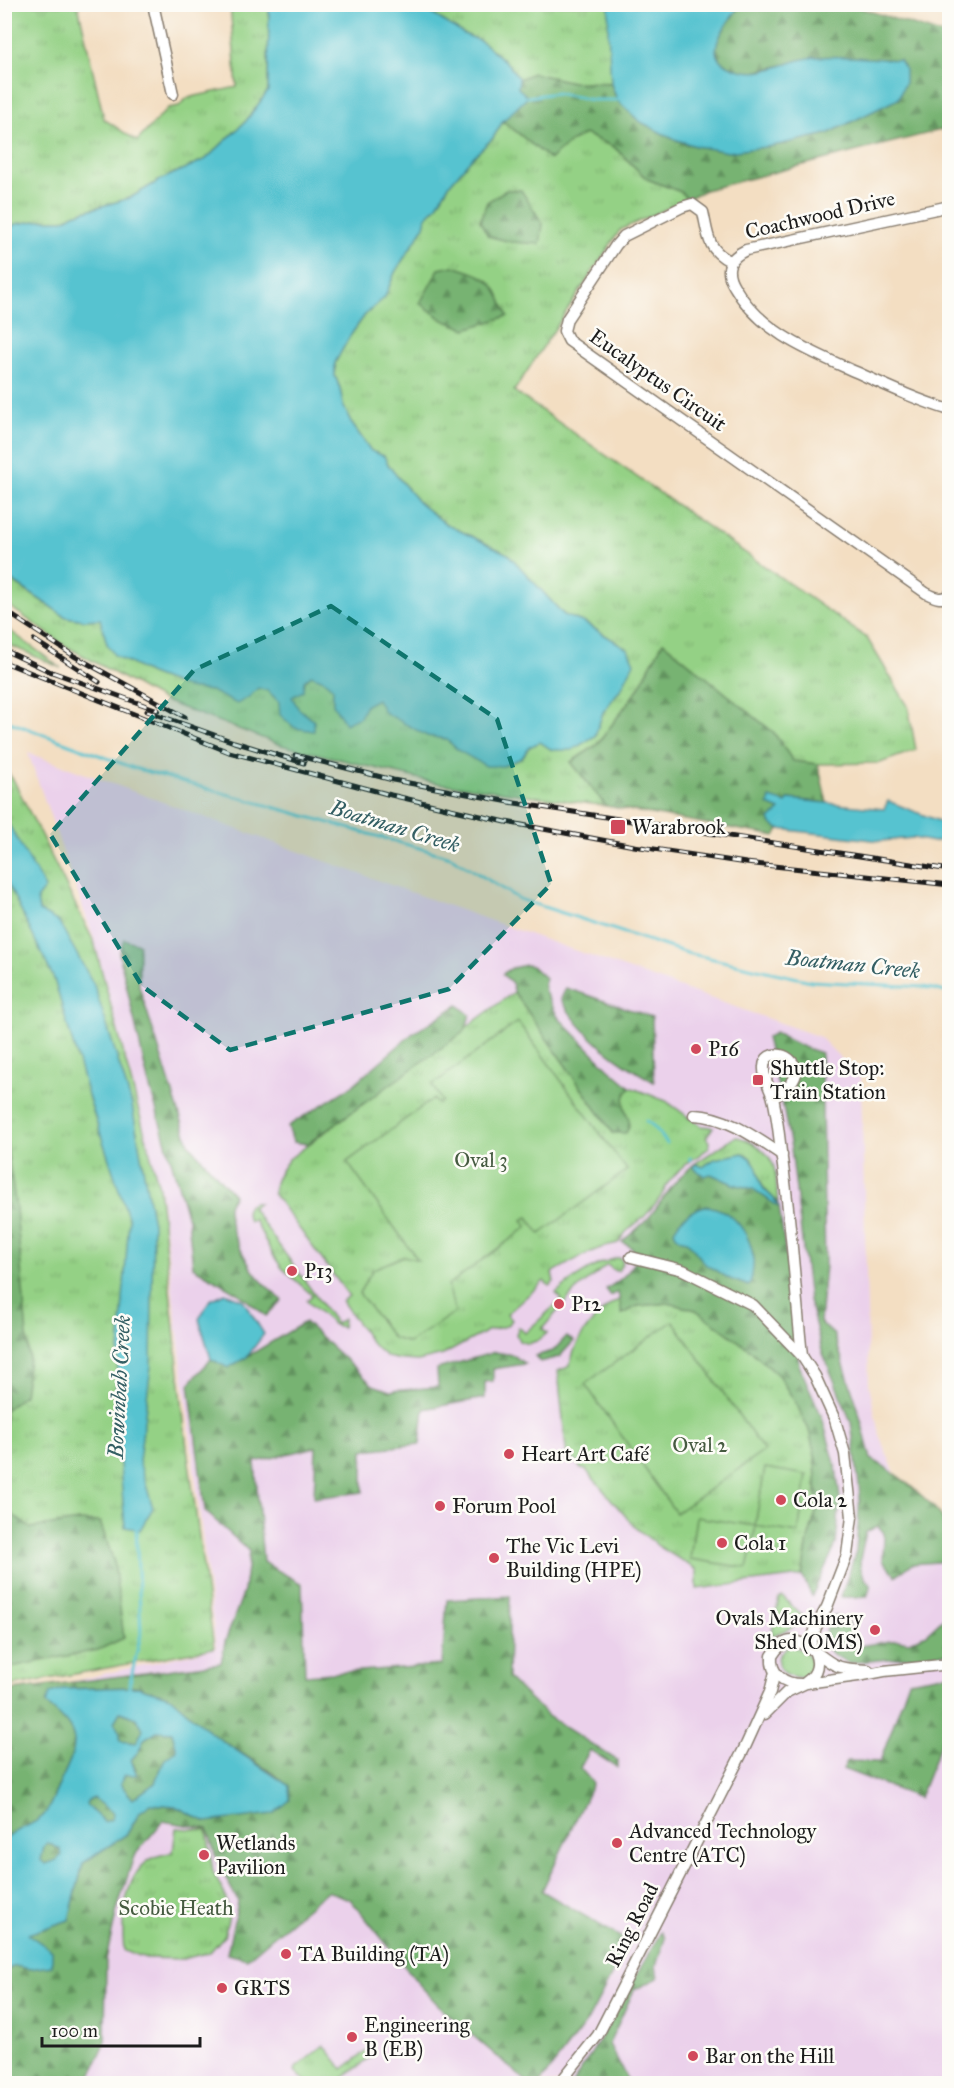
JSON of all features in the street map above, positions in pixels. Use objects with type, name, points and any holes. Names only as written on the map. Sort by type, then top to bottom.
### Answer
[{"type":"street","points":[[153,4],[173,94]]},
{"type":"street","name":"Eucalyptus Circuit","points":[[730,261],[719,256],[711,247],[703,212],[692,204],[682,207],[624,236],[567,319],[564,331],[569,341],[926,593],[936,598],[945,598],[950,595]]},
{"type":"street","name":"Coachwood Drive","points":[[950,206],[746,250],[737,254],[730,261],[727,269],[730,280],[741,299],[763,322],[795,344],[918,400],[950,410]]},
{"type":"street","points":[[773,1099],[782,1155],[802,1356]]},
{"type":"street","points":[[694,1114],[707,1115],[733,1126],[782,1155]]},
{"type":"street","points":[[631,1257],[683,1269],[753,1305],[802,1356],[815,1376],[835,1420],[845,1454],[852,1517],[847,1555],[827,1607],[816,1628],[811,1648],[817,1658],[816,1673],[804,1684],[787,1682],[775,1672]]},
{"type":"street","points":[[798,1641],[816,1628]]},
{"type":"street","name":"Ring Road","points":[[559,2084],[598,2035],[746,1745],[770,1692],[775,1672],[771,1661],[775,1650],[788,1642],[798,1641],[825,1659],[846,1669],[884,1671]]},
{"type":"street","name":"Ring Road","points":[[746,1745],[773,1705],[788,1692],[804,1684],[884,1671],[950,1664]]},
{"type":"highlighted area","points":[[331,606],[497,719],[551,884],[449,989],[230,1050],[142,986],[50,834],[194,670]]},
{"type":"shaded area","points":[[28,753],[407,891],[820,1037],[861,1079],[869,1384],[879,1435],[900,1485],[949,1535],[949,2083],[5,2083],[4,1697],[216,1648],[160,1188],[95,942]]},
{"type":"green space","points":[[5,5],[78,5],[104,119],[137,141],[168,108],[179,106],[187,98],[237,87],[230,5],[269,5],[268,91],[246,121],[206,159],[162,179],[130,198],[74,214],[64,220],[16,224],[5,230]]},
{"type":"green space","points":[[418,5],[610,5],[611,83],[572,82],[533,73],[519,79],[509,65],[481,41],[464,34]]},
{"type":"green space","points":[[740,5],[856,5],[947,36],[949,34],[949,128],[705,190],[687,199],[681,192],[647,179],[614,147],[585,134],[570,142],[550,159],[503,121],[527,97],[518,88],[519,79],[533,73],[572,82],[611,83],[617,100],[639,121],[671,138],[695,146],[728,151],[773,146],[827,134],[897,99],[899,60],[815,57],[751,73],[734,69],[720,61],[716,49],[718,38]]},
{"type":"green space","points":[[503,121],[550,159],[570,142],[585,134],[614,147],[647,179],[681,192],[687,199],[620,230],[514,391],[867,638],[908,706],[916,750],[880,763],[793,762],[774,733],[663,642],[638,689],[597,745],[571,762],[606,806],[437,783],[281,745],[164,701],[64,645],[5,603],[4,576],[66,617],[84,620],[101,619],[107,644],[187,688],[211,691],[237,703],[249,697],[258,688],[268,691],[279,702],[314,721],[298,708],[292,697],[311,675],[324,680],[333,688],[333,704],[360,717],[366,705],[377,699],[427,736],[446,739],[459,751],[503,766],[522,758],[529,747],[540,742],[552,750],[595,736],[603,712],[622,687],[628,649],[585,623],[564,615],[508,554],[446,524],[419,503],[389,466],[384,456],[371,451],[352,424],[343,405],[335,376],[335,363],[350,336],[365,315],[385,297],[395,272],[424,227],[426,217],[471,159],[493,138]]},
{"type":"green space","points":[[506,190],[521,190],[543,224],[540,244],[511,242],[488,236],[480,221],[487,202]]},
{"type":"green space","points":[[453,266],[483,277],[489,282],[498,294],[508,316],[466,329],[443,320],[420,303],[439,269]]},
{"type":"green space","points":[[5,627],[61,668],[5,643]]},
{"type":"green space","points":[[663,642],[774,733],[793,761],[818,764],[827,803],[789,799],[770,823],[779,829],[775,836],[606,806],[571,762],[597,745],[638,689]]},
{"type":"green space","points":[[4,768],[14,781],[94,942],[159,1187],[186,1440],[214,1648],[5,1687]]},
{"type":"green space","points":[[124,939],[139,944],[139,986],[189,1144],[234,1195],[228,1205],[231,1224],[238,1244],[258,1277],[282,1300],[266,1316],[239,1294],[193,1267],[188,1219],[148,1081],[119,953]]},
{"type":"green space","points":[[532,966],[545,978],[545,992],[558,1017],[630,1087],[624,1100],[629,1119],[626,1133],[613,1133],[514,992],[512,983],[502,974],[512,968]]},
{"type":"green space","points":[[566,988],[652,1017],[654,1082],[614,1057],[579,1025],[561,999]]},
{"type":"green space","name":"Oval 3","points":[[514,992],[613,1133],[624,1097],[630,1087],[666,1101],[701,1126],[713,1127],[706,1138],[710,1142],[709,1148],[681,1168],[645,1216],[626,1232],[618,1243],[592,1252],[552,1273],[554,1282],[549,1286],[544,1281],[507,1314],[512,1320],[506,1326],[487,1331],[443,1355],[418,1361],[387,1357],[372,1344],[342,1301],[349,1296],[273,1193],[275,1183],[289,1159]]},
{"type":"green space","points":[[458,1005],[470,1015],[465,1031],[307,1144],[293,1142],[288,1126],[352,1086],[412,1034]]},
{"type":"green space","name":"Oval 3","points":[[518,1022],[627,1170],[540,1234],[528,1217],[522,1220],[527,1227],[448,1285],[455,1312],[409,1343],[393,1338],[359,1293],[373,1269],[404,1256],[418,1260],[347,1162],[433,1099],[438,1104],[442,1101],[432,1085]]},
{"type":"green space","points":[[775,1033],[821,1053],[825,1265],[820,1322],[834,1335],[857,1405],[871,1459],[904,1481],[928,1502],[946,1523],[950,1535],[949,1561],[912,1564],[896,1576],[883,1561],[884,1533],[878,1526],[866,1532],[860,1566],[865,1579],[871,1585],[867,1597],[841,1597],[856,1551],[860,1494],[851,1422],[822,1351],[809,1300],[791,1148],[766,1038]]},
{"type":"green space","points":[[5,1134],[16,1208],[29,1359],[24,1395],[5,1410]]},
{"type":"green space","points":[[735,1137],[753,1143],[768,1155],[776,1177],[778,1203],[762,1185],[753,1161],[743,1153],[715,1159],[703,1167],[694,1164]]},
{"type":"green space","points":[[693,1165],[702,1174],[711,1174],[733,1184],[753,1189],[779,1207],[796,1325],[799,1365],[822,1417],[836,1467],[840,1498],[836,1544],[812,1596],[802,1576],[808,1540],[817,1509],[815,1456],[809,1430],[779,1376],[749,1349],[696,1310],[668,1303],[638,1306],[622,1314],[618,1292],[611,1296],[606,1289],[626,1274],[635,1260],[631,1247],[622,1242],[647,1220],[674,1183]]},
{"type":"green space","points":[[253,1203],[259,1203],[252,1208],[336,1324],[343,1319],[342,1327],[334,1325],[307,1301],[312,1295],[282,1268],[254,1219],[249,1222],[246,1214],[247,1207]]},
{"type":"green space","points":[[620,1258],[623,1262],[618,1271],[607,1265],[575,1291],[542,1329],[547,1333],[539,1340],[528,1344],[519,1341],[516,1334],[519,1327],[525,1333],[561,1300],[556,1293],[584,1272]]},
{"type":"green space","name":"Oval 2","points":[[620,1299],[623,1314],[638,1306],[668,1303],[696,1310],[749,1349],[779,1376],[809,1430],[815,1456],[817,1509],[808,1540],[802,1576],[697,1589],[697,1570],[658,1546],[634,1526],[586,1470],[581,1469],[575,1460],[567,1459],[558,1371],[568,1367],[577,1344],[590,1324]]},
{"type":"green space","points":[[673,1321],[764,1451],[676,1513],[585,1384]]},
{"type":"green space","points":[[305,1322],[373,1385],[390,1391],[438,1387],[437,1369],[495,1352],[513,1355],[525,1364],[493,1369],[493,1381],[485,1382],[485,1398],[424,1409],[420,1444],[363,1450],[363,1492],[314,1498],[316,1447],[255,1462],[263,1562],[302,1584],[305,1675],[442,1665],[447,1600],[510,1596],[508,1678],[549,1717],[618,1761],[618,1768],[590,1750],[580,1768],[593,1783],[542,1891],[629,1942],[588,2020],[540,2083],[528,2083],[441,2008],[350,1899],[327,1891],[247,1959],[227,1954],[238,1902],[216,1858],[208,1829],[163,1821],[134,1856],[117,1910],[106,1960],[105,2044],[88,2083],[5,2083],[5,1971],[15,1966],[30,1969],[27,1934],[69,1920],[83,1863],[127,1834],[140,1812],[151,1804],[175,1806],[206,1822],[289,1786],[212,1734],[170,1697],[138,1687],[62,1689],[46,1704],[59,1715],[72,1733],[74,1742],[70,1761],[45,1813],[38,1820],[5,1840],[5,1691],[221,1663],[225,1642],[244,1591],[249,1551],[205,1511],[189,1384],[211,1359],[228,1368]]},
{"type":"green space","points":[[566,1337],[574,1341],[559,1357],[540,1362],[535,1356],[553,1351]]},
{"type":"green space","points":[[765,1468],[807,1475],[798,1533],[756,1526],[747,1568],[690,1559],[696,1517],[755,1526]]},
{"type":"green space","points":[[4,1508],[30,1528],[79,1521],[100,1522],[114,1562],[124,1638],[98,1650],[11,1667],[5,1666]]},
{"type":"green space","points":[[783,1597],[805,1619],[771,1636],[779,1598]]},
{"type":"green space","points":[[949,1613],[949,1653],[849,1663],[834,1655],[825,1646],[825,1632],[834,1615],[849,1622],[853,1647],[897,1640],[909,1642],[926,1634]]},
{"type":"green space","points":[[787,1647],[800,1649],[811,1661],[811,1667],[805,1677],[791,1676],[785,1673],[778,1664],[778,1658]]},
{"type":"green space","points":[[949,1674],[949,1737],[944,1735],[919,1798],[843,1769],[847,1761],[880,1762],[909,1681]]},
{"type":"green space","points":[[120,1712],[137,1718],[144,1730],[136,1743],[120,1741],[114,1722]]},
{"type":"green space","points":[[157,1731],[172,1732],[177,1750],[165,1759],[155,1783],[133,1799],[120,1784],[125,1775],[136,1769],[131,1760],[139,1751],[144,1739]]},
{"type":"green space","points":[[94,1797],[113,1813],[112,1819],[104,1822],[86,1805],[87,1800]]},
{"type":"green space","name":"Scobie Heath","points":[[176,1828],[207,1830],[213,1872],[225,1895],[229,1915],[225,1935],[210,1952],[183,1959],[146,1958],[124,1951],[124,1912],[130,1885],[144,1864],[155,1857],[173,1852]]},
{"type":"green space","points":[[48,1843],[60,1849],[63,1855],[46,1864],[40,1860],[44,1847]]},
{"type":"green space","points":[[661,1932],[665,1938],[656,1966],[658,1978],[634,1990],[609,2044],[629,2083],[572,2084],[599,2041]]},
{"type":"green space","points":[[324,2045],[343,2069],[369,2049],[374,2055],[336,2083],[307,2083],[295,2071],[296,2068]]},
{"type":"water","points":[[269,5],[418,5],[464,34],[481,41],[509,65],[519,79],[518,88],[528,97],[503,121],[493,138],[471,159],[426,217],[424,227],[395,272],[385,297],[365,315],[350,336],[335,363],[335,376],[343,405],[352,424],[371,451],[384,456],[389,466],[419,503],[446,524],[508,554],[564,615],[585,623],[628,649],[634,663],[622,687],[603,712],[595,736],[572,750],[552,750],[540,742],[529,747],[522,758],[503,766],[486,766],[459,751],[446,739],[427,736],[384,712],[377,699],[366,705],[360,717],[345,724],[333,704],[333,688],[324,680],[311,675],[304,681],[303,691],[292,697],[298,708],[314,721],[314,731],[295,728],[280,715],[279,702],[268,691],[258,688],[237,704],[211,691],[187,688],[150,674],[114,655],[107,644],[100,619],[84,620],[66,617],[5,576],[5,230],[16,224],[64,220],[74,214],[130,198],[162,179],[206,159],[246,121],[268,91]]},
{"type":"water","points":[[609,5],[740,5],[717,43],[718,58],[724,63],[749,72],[771,69],[817,57],[899,60],[905,69],[905,83],[898,99],[827,134],[773,146],[728,152],[695,146],[671,138],[639,121],[617,100],[611,83]]},
{"type":"water","points":[[770,798],[786,803],[789,799],[884,809],[888,801],[949,825],[949,839],[933,842],[913,838],[881,841],[779,829],[770,823],[770,819],[780,810],[768,805]]},
{"type":"water","points":[[5,818],[45,888],[37,898],[39,911],[59,922],[94,985],[132,1105],[153,1224],[151,1366],[139,1461],[153,1508],[140,1530],[125,1527],[115,1403],[129,1220],[89,1099],[54,979],[5,878]]},
{"type":"water","points":[[743,1153],[756,1166],[761,1184],[779,1207],[753,1189],[733,1184],[711,1174],[704,1176],[693,1167],[696,1164],[703,1167],[715,1159]]},
{"type":"water","points":[[705,1206],[726,1213],[743,1229],[752,1251],[753,1262],[749,1286],[730,1279],[706,1265],[687,1241],[680,1240],[676,1236],[674,1231],[682,1219],[696,1209]]},
{"type":"water","points":[[225,1293],[243,1300],[264,1334],[247,1357],[228,1368],[211,1359],[199,1319],[210,1300]]},
{"type":"water","points":[[138,1687],[170,1697],[212,1734],[289,1786],[290,1800],[273,1814],[206,1822],[175,1806],[151,1804],[140,1812],[127,1834],[83,1863],[69,1920],[28,1934],[52,1951],[52,1966],[30,1969],[15,1966],[5,1971],[5,1840],[38,1820],[45,1813],[70,1761],[74,1742],[72,1733],[59,1715],[46,1704],[50,1693],[62,1689]],"holes":[[[120,1712],[137,1718],[143,1730],[136,1743],[120,1741],[120,1733],[114,1722]],[[157,1731],[172,1732],[177,1750],[165,1759],[155,1783],[133,1799],[120,1784],[125,1775],[137,1775],[131,1760],[139,1751],[144,1739]],[[94,1798],[113,1813],[112,1819],[104,1822],[86,1805],[87,1801]],[[48,1843],[60,1849],[62,1855],[46,1864],[41,1860],[44,1847]]]},
{"type":"waterway","points":[[528,97],[556,93],[592,100],[617,100]]},
{"type":"waterway","name":"Boatman Creek","points":[[4,720],[134,768],[451,857],[519,899],[687,953],[811,981],[924,987],[950,993]]},
{"type":"waterway","points":[[646,1121],[667,1143]]},
{"type":"waterway","name":"Bowinbah Creek","points":[[128,1691],[141,1634],[136,1528]]},
{"type":"railway","points":[[4,610],[74,656],[185,717]]},
{"type":"railway","points":[[34,640],[99,682]]},
{"type":"railway","points":[[4,650],[49,671],[158,710]]},
{"type":"railway","points":[[4,662],[229,752],[391,795],[506,822],[634,846],[746,863],[950,885]]},
{"type":"railway","points":[[147,711],[234,742],[304,763]]},
{"type":"railway","points":[[295,755],[393,780],[515,803],[950,870]]},
{"type":"place","name":"Warabrook","points":[[618,827]]},
{"type":"place","name":"P16","points":[[696,1049]]},
{"type":"place","name":"Shuttle Stop: Train Station","points":[[758,1080]]},
{"type":"place","name":"P13","points":[[292,1271]]},
{"type":"place","name":"P12","points":[[559,1304]]},
{"type":"place","name":"Heart Art Café","points":[[509,1454]]},
{"type":"place","name":"Cola 2","points":[[781,1500]]},
{"type":"place","name":"Forum Pool","points":[[440,1506]]},
{"type":"place","name":"Cola 1","points":[[722,1543]]},
{"type":"place","name":"The Vic Levi Building (HPE)","points":[[494,1558]]},
{"type":"place","name":"Ovals Machinery Shed (OMS)","points":[[875,1630]]},
{"type":"place","name":"Advanced Technology Centre (ATC)","points":[[617,1843]]},
{"type":"place","name":"Wetlands Pavilion","points":[[204,1855]]},
{"type":"place","name":"TA Building (TA)","points":[[286,1954]]},
{"type":"place","name":"GRTS","points":[[222,1988]]},
{"type":"place","name":"Engineering B (EB)","points":[[352,2037]]},
{"type":"place","name":"Bar on the Hill","points":[[693,2056]]}]
